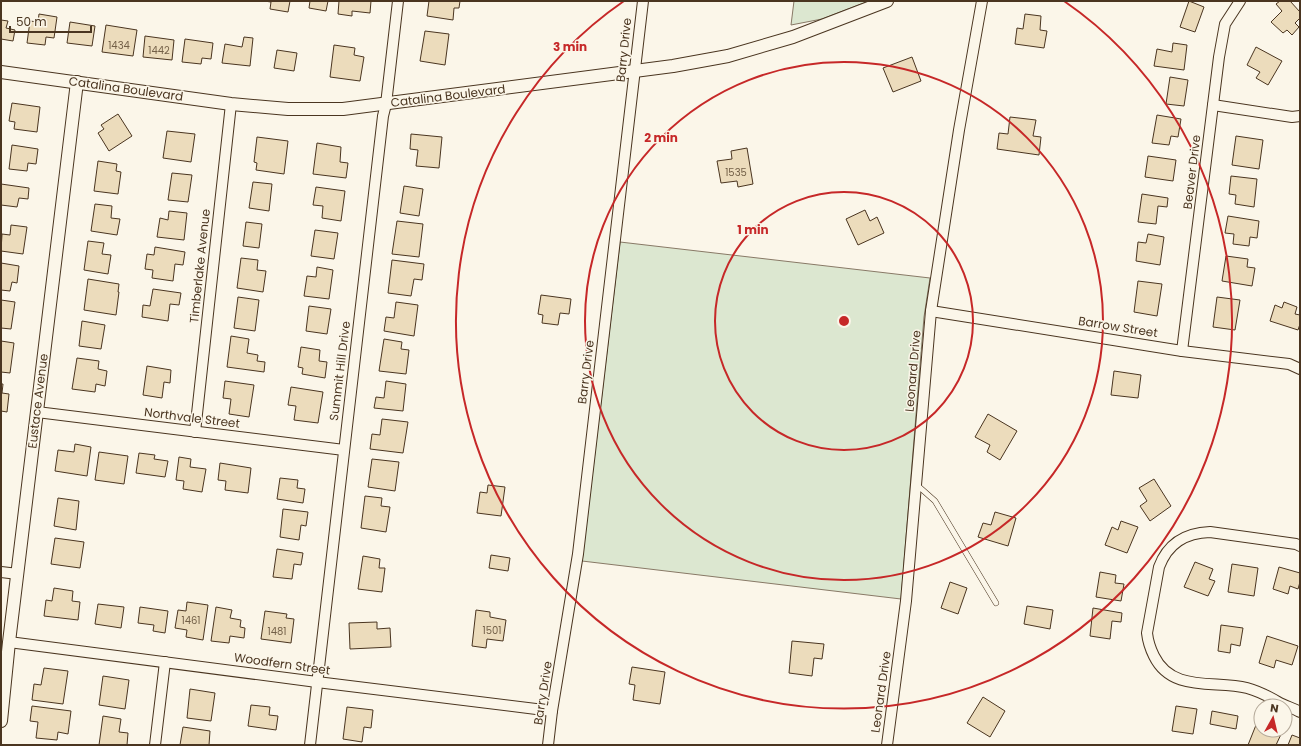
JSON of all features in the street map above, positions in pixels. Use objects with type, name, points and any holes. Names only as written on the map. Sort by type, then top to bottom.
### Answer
[{"type":"street","name":"Summit Hill Drive","points":[[310,745],[382,116],[386,104],[398,1]]},
{"type":"street","name":"Barry Drive","points":[[548,745],[552,711],[578,554],[643,1]]},
{"type":"street","name":"Catalina Boulevard","points":[[1,72],[231,104],[288,109],[343,109],[673,66],[734,54],[793,37],[887,1]]},
{"type":"street","name":"Leonard Drive","points":[[887,745],[906,601],[931,311],[959,130],[982,1]]},
{"type":"street","name":"Beaver Drive","points":[[1182,350],[1219,58],[1225,24],[1240,1]]},
{"type":"street","name":"Eustace Avenue","points":[[1,720],[9,642],[77,82]]},
{"type":"street","name":"Timberlake Avenue","points":[[195,432],[231,104]]},
{"type":"street","points":[[1213,105],[1292,117],[1300,116]]},
{"type":"street","name":"Barrow Street","points":[[931,311],[1182,350],[1289,364],[1300,369]]},
{"type":"street","name":"Northvale Street","points":[[37,412],[344,450]]},
{"type":"street","points":[[1300,546],[1296,544],[1210,532],[1198,533],[1184,538],[1171,546],[1162,558],[1147,633],[1148,643],[1158,665],[1171,676],[1187,682],[1246,688],[1267,695],[1300,712]]},
{"type":"street","points":[[1,572],[18,574]]},
{"type":"street","name":"Woodfern Street","points":[[9,642],[552,711]]},
{"type":"street","points":[[155,745],[165,662]]},
{"type":"lane","points":[[916,484],[935,501],[996,603]]},
{"type":"green space","points":[[794,1],[869,1],[822,19],[791,25]]},
{"type":"green space","points":[[620,242],[930,278],[924,317],[901,599],[582,561]]},
{"type":"building","points":[[264,1],[290,1],[288,12],[270,9],[271,2]]},
{"type":"building","points":[[310,1],[328,1],[326,11],[309,8]]},
{"type":"building","points":[[339,1],[371,1],[370,13],[352,11],[352,16],[338,14]]},
{"type":"building","points":[[429,1],[460,1],[459,8],[454,8],[453,20],[427,16]]},
{"type":"building","points":[[1189,1],[1204,7],[1195,32],[1180,27]]},
{"type":"building","points":[[1280,1],[1290,1],[1300,12],[1300,18],[1295,23],[1299,27],[1292,35],[1287,30],[1283,33],[1271,22],[1282,11],[1276,4]]},
{"type":"building","points":[[39,14],[57,17],[54,38],[46,37],[45,45],[27,43],[30,21],[38,22]]},
{"type":"building","points":[[1025,14],[1041,16],[1040,30],[1047,31],[1044,48],[1015,44],[1017,28],[1023,29]]},
{"type":"building","points":[[1,20],[8,21],[6,28],[15,30],[13,41],[1,39]]},
{"type":"building","points":[[70,22],[95,26],[92,46],[67,43]]},
{"type":"building","points":[[106,25],[137,30],[133,56],[102,52]]},
{"type":"building","points":[[425,31],[449,34],[445,65],[420,61]]},
{"type":"building","points":[[145,36],[174,40],[172,60],[143,57]]},
{"type":"building","points":[[244,37],[253,38],[250,66],[222,63],[225,44],[242,47]]},
{"type":"building","points":[[185,39],[213,43],[211,59],[202,58],[201,64],[182,62]]},
{"type":"building","points":[[1173,43],[1187,45],[1184,70],[1154,66],[1157,49],[1172,52]]},
{"type":"building","points":[[334,45],[355,48],[354,55],[364,57],[360,81],[330,77]]},
{"type":"building","points":[[1256,47],[1282,61],[1268,85],[1256,78],[1260,72],[1247,65]]},
{"type":"building","points":[[277,50],[297,53],[294,71],[274,68]]},
{"type":"building","points":[[912,57],[921,81],[893,92],[883,68]]},
{"type":"building","points":[[1170,77],[1188,80],[1184,106],[1166,104]]},
{"type":"building","points":[[12,103],[40,107],[37,132],[14,129],[15,122],[9,121]]},
{"type":"building","points":[[118,114],[132,136],[109,151],[98,133],[104,129],[101,125]]},
{"type":"building","points":[[1157,115],[1181,119],[1178,137],[1171,136],[1169,145],[1152,143]]},
{"type":"building","points":[[1010,117],[1036,120],[1033,136],[1041,137],[1039,155],[997,149],[999,133],[1008,134]]},
{"type":"building","points":[[167,131],[195,134],[191,162],[163,158]]},
{"type":"building","points":[[411,134],[442,137],[439,168],[416,166],[418,150],[410,149]]},
{"type":"building","points":[[1236,136],[1263,140],[1259,169],[1232,165]]},
{"type":"building","points":[[257,137],[288,141],[284,174],[256,170],[257,163],[254,162]]},
{"type":"building","points":[[317,143],[341,147],[340,162],[348,163],[346,178],[313,174]]},
{"type":"building","points":[[12,145],[38,149],[36,164],[28,163],[27,171],[9,169]]},
{"type":"building","points":[[747,148],[753,184],[738,187],[737,181],[721,183],[717,161],[732,159],[731,151]]},
{"type":"building","points":[[1148,156],[1176,160],[1173,181],[1145,177]]},
{"type":"building","points":[[98,161],[117,164],[116,171],[121,172],[118,194],[94,191]]},
{"type":"building","points":[[172,173],[192,175],[188,202],[168,200]]},
{"type":"building","points":[[1231,176],[1257,179],[1254,207],[1235,204],[1236,195],[1229,194]]},
{"type":"building","points":[[253,182],[272,184],[269,211],[249,208]]},
{"type":"building","points":[[1,184],[29,188],[28,199],[19,198],[17,207],[1,205]]},
{"type":"building","points":[[404,186],[423,189],[419,216],[400,213]]},
{"type":"building","points":[[316,187],[345,191],[341,221],[322,218],[323,206],[313,205]]},
{"type":"building","points":[[1142,194],[1168,198],[1167,207],[1158,206],[1156,224],[1138,222]]},
{"type":"building","points":[[95,204],[112,206],[111,218],[120,219],[117,235],[91,231]]},
{"type":"building","points":[[865,210],[870,221],[877,217],[884,233],[858,245],[846,219]]},
{"type":"building","points":[[169,211],[187,213],[184,240],[157,237],[160,218],[168,220]]},
{"type":"building","points":[[1228,216],[1259,221],[1257,238],[1250,237],[1249,246],[1233,244],[1234,234],[1225,233]]},
{"type":"building","points":[[397,221],[423,224],[419,257],[392,254]]},
{"type":"building","points":[[246,222],[262,224],[259,248],[243,246]]},
{"type":"building","points":[[11,225],[27,227],[23,254],[1,251],[2,234],[10,235]]},
{"type":"building","points":[[315,230],[338,233],[334,259],[311,256]]},
{"type":"building","points":[[1148,234],[1164,237],[1160,265],[1136,261],[1138,242],[1146,243]]},
{"type":"building","points":[[88,241],[104,243],[102,254],[111,255],[108,274],[84,270]]},
{"type":"building","points":[[155,247],[185,252],[183,265],[175,264],[173,281],[152,278],[153,270],[145,269],[147,254],[154,255]]},
{"type":"building","points":[[1226,256],[1248,259],[1247,267],[1255,268],[1252,286],[1222,281]]},
{"type":"building","points":[[241,258],[258,260],[257,270],[266,271],[263,292],[237,288]]},
{"type":"building","points":[[392,260],[424,264],[422,280],[414,279],[411,296],[388,293]]},
{"type":"building","points":[[1,263],[19,266],[17,283],[12,282],[10,291],[1,290]]},
{"type":"building","points":[[317,267],[333,270],[329,299],[304,296],[307,276],[316,277]]},
{"type":"building","points":[[88,279],[119,284],[116,315],[84,310]]},
{"type":"building","points":[[1138,281],[1162,284],[1157,316],[1134,312]]},
{"type":"building","points":[[153,289],[181,293],[179,305],[170,304],[168,321],[142,317],[143,305],[150,306]]},
{"type":"building","points":[[541,295],[571,299],[569,314],[560,313],[558,325],[542,323],[543,315],[538,314]]},
{"type":"building","points":[[238,297],[259,300],[255,331],[234,328]]},
{"type":"building","points":[[1217,297],[1240,300],[1235,330],[1213,327]]},
{"type":"building","points":[[1,300],[15,302],[11,329],[1,328]]},
{"type":"building","points":[[396,302],[418,305],[414,336],[384,331],[386,317],[394,318]]},
{"type":"building","points":[[1284,302],[1297,307],[1295,314],[1300,315],[1298,330],[1270,321],[1275,305],[1282,308]]},
{"type":"building","points":[[309,306],[331,309],[327,334],[306,331]]},
{"type":"building","points":[[82,321],[105,325],[101,349],[79,346]]},
{"type":"building","points":[[231,336],[249,339],[247,353],[258,355],[257,361],[265,362],[264,372],[227,367]]},
{"type":"building","points":[[384,339],[402,342],[401,349],[409,350],[406,374],[379,371]]},
{"type":"building","points":[[1,341],[14,343],[10,373],[1,372]]},
{"type":"building","points":[[301,347],[320,350],[319,361],[327,362],[325,378],[302,374],[303,368],[298,367]]},
{"type":"building","points":[[77,358],[99,361],[98,369],[107,371],[105,386],[96,384],[95,392],[72,389]]},
{"type":"building","points":[[147,366],[171,370],[170,383],[164,382],[162,398],[143,395]]},
{"type":"building","points":[[1114,371],[1141,375],[1138,398],[1111,395]]},
{"type":"building","points":[[225,381],[254,385],[249,417],[229,414],[231,399],[223,398]]},
{"type":"building","points":[[386,381],[406,384],[403,411],[374,408],[376,397],[384,398]]},
{"type":"building","points":[[1,384],[3,384],[2,393],[9,394],[7,412],[1,411]]},
{"type":"building","points":[[291,387],[323,392],[318,423],[294,420],[296,406],[288,405]]},
{"type":"building","points":[[988,414],[1017,431],[1000,460],[987,452],[990,445],[975,437]]},
{"type":"building","points":[[382,419],[408,422],[403,453],[370,449],[372,434],[380,435]]},
{"type":"building","points":[[75,444],[91,447],[87,476],[55,471],[58,450],[74,452]]},
{"type":"building","points":[[99,452],[128,456],[124,484],[95,480]]},
{"type":"building","points":[[139,453],[155,455],[154,459],[168,461],[165,477],[136,473]]},
{"type":"building","points":[[179,457],[191,459],[190,467],[206,469],[202,492],[183,489],[184,481],[176,480]]},
{"type":"building","points":[[372,459],[399,462],[395,491],[368,487]]},
{"type":"building","points":[[220,463],[251,468],[248,493],[225,490],[226,481],[218,480]]},
{"type":"building","points":[[280,478],[298,480],[297,488],[305,489],[303,503],[277,499]]},
{"type":"building","points":[[1154,479],[1171,506],[1150,521],[1140,506],[1147,501],[1139,488]]},
{"type":"building","points":[[488,485],[505,487],[501,516],[477,513],[480,492],[487,493]]},
{"type":"building","points":[[365,496],[382,498],[381,506],[390,507],[386,532],[361,528]]},
{"type":"building","points":[[58,498],[79,501],[76,530],[54,526]]},
{"type":"building","points":[[283,509],[308,512],[306,526],[301,525],[299,540],[280,537]]},
{"type":"building","points":[[995,512],[1016,518],[1008,546],[978,537],[983,523],[991,525]]},
{"type":"building","points":[[1121,521],[1138,527],[1127,553],[1105,545],[1112,527],[1118,530]]},
{"type":"building","points":[[55,538],[84,542],[80,568],[51,564]]},
{"type":"building","points":[[277,549],[303,553],[301,565],[294,564],[292,579],[273,577]]},
{"type":"building","points":[[491,555],[510,558],[508,571],[489,568]]},
{"type":"building","points":[[363,556],[380,559],[379,568],[385,568],[382,592],[358,589]]},
{"type":"building","points":[[1195,562],[1213,569],[1209,579],[1215,581],[1208,596],[1184,587]]},
{"type":"building","points":[[1232,564],[1258,568],[1254,596],[1228,592]]},
{"type":"building","points":[[1279,567],[1300,573],[1298,589],[1290,586],[1288,594],[1273,589]]},
{"type":"building","points":[[1100,572],[1116,575],[1115,583],[1124,584],[1121,601],[1096,597]]},
{"type":"building","points":[[950,582],[967,588],[958,614],[941,608]]},
{"type":"building","points":[[54,588],[73,591],[72,601],[80,602],[78,620],[44,616],[46,600],[52,601]]},
{"type":"building","points":[[187,602],[208,605],[203,640],[186,637],[187,630],[175,628],[178,610],[186,611]]},
{"type":"building","points":[[98,604],[124,607],[121,628],[95,624]]},
{"type":"building","points":[[1027,606],[1053,610],[1050,629],[1024,624]]},
{"type":"building","points":[[140,607],[168,611],[165,633],[153,631],[154,625],[138,623]]},
{"type":"building","points":[[216,607],[232,610],[230,618],[241,620],[240,627],[245,628],[244,638],[230,636],[229,643],[211,641]]},
{"type":"building","points":[[1093,608],[1122,613],[1121,622],[1112,621],[1110,639],[1090,636]]},
{"type":"building","points":[[476,610],[490,612],[490,617],[506,620],[503,641],[487,639],[486,648],[472,646]]},
{"type":"building","points":[[265,611],[287,614],[286,618],[294,619],[291,643],[261,639]]},
{"type":"building","points":[[377,622],[377,629],[390,628],[391,647],[350,649],[349,623]]},
{"type":"building","points":[[1221,625],[1243,628],[1240,646],[1231,644],[1230,653],[1218,651]]},
{"type":"building","points":[[1267,636],[1298,646],[1292,665],[1276,660],[1274,668],[1259,663]]},
{"type":"building","points":[[792,641],[824,644],[822,659],[814,658],[812,676],[789,673]]},
{"type":"building","points":[[632,667],[665,672],[660,704],[633,700],[635,685],[629,684]]},
{"type":"building","points":[[44,668],[68,671],[63,704],[32,700],[34,684],[41,685]]},
{"type":"building","points":[[103,676],[129,680],[125,709],[99,705]]},
{"type":"building","points":[[190,689],[215,693],[211,721],[187,718]]},
{"type":"building","points":[[983,697],[1005,711],[990,737],[967,723]]},
{"type":"building","points":[[251,705],[270,707],[269,715],[278,716],[276,730],[248,726]]},
{"type":"building","points":[[32,706],[71,711],[68,734],[58,732],[57,740],[36,738],[38,722],[30,721]]},
{"type":"building","points":[[1176,706],[1197,709],[1193,734],[1172,731]]},
{"type":"building","points":[[347,707],[373,710],[371,728],[364,727],[362,742],[343,739]]},
{"type":"building","points":[[1212,711],[1238,716],[1236,729],[1210,724]]},
{"type":"building","points":[[103,716],[121,719],[119,732],[128,733],[127,745],[99,745]]},
{"type":"building","points":[[183,727],[210,731],[209,745],[180,745]]},
{"type":"building","points":[[1253,732],[1253,738],[1279,738],[1276,745],[1248,745]]},
{"type":"building","points":[[1293,735],[1300,738],[1300,745],[1288,745],[1291,738],[1293,738]]}]
